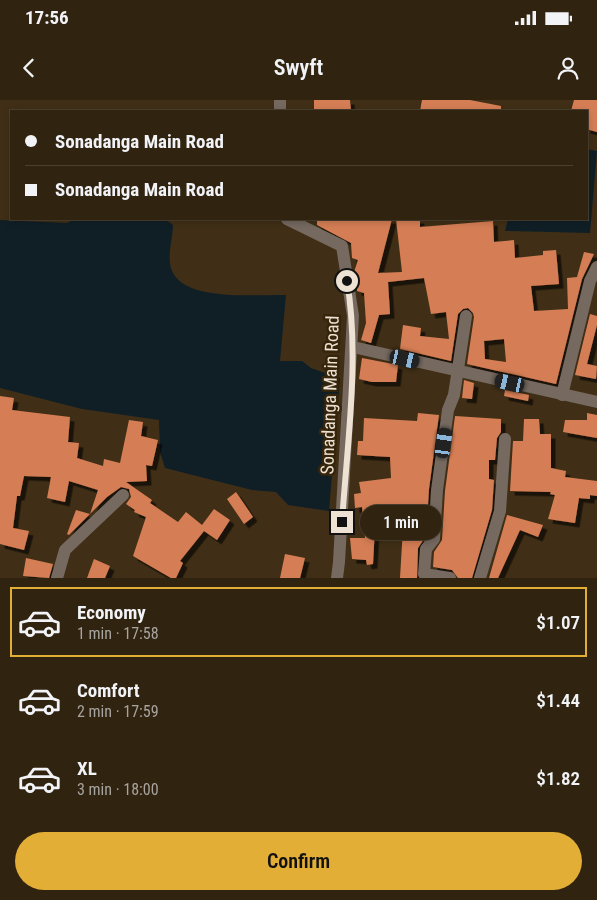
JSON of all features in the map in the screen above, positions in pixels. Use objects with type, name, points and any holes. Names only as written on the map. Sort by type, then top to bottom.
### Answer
[{"type":"street","name":"Sonadanga Main Road","points":[[289,220],[342,246],[353,316],[353,346],[336,578]]},
{"type":"street","points":[[562,395],[590,282],[597,267]]},
{"type":"street","points":[[450,578],[424,574],[426,549],[434,539],[437,490],[448,410],[454,395],[466,316]]},
{"type":"street","points":[[353,346],[597,402]]},
{"type":"street","points":[[480,578],[500,511],[505,439]]},
{"type":"street","points":[[57,578],[65,550],[123,495]]},
{"type":"shaded area","points":[[588,149],[597,151],[590,233],[505,231],[508,220],[588,220]]},
{"type":"shaded area","points":[[0,220],[67,223],[73,220],[166,220],[173,225],[170,252],[171,268],[178,279],[189,287],[204,292],[221,294],[286,295],[280,361],[302,361],[311,368],[340,378],[329,511],[288,505],[276,492],[252,490],[165,468],[160,452],[159,420],[82,409],[0,388]]},
{"type":"building","points":[[314,100],[350,100],[351,110],[314,110]]},
{"type":"building","points":[[422,100],[470,100],[501,106],[501,110],[420,110]]},
{"type":"building","points":[[574,100],[597,100],[597,132],[588,130],[588,110],[571,110]]},
{"type":"building","points":[[317,220],[392,220],[378,273],[402,272],[396,220],[420,220],[420,227],[493,221],[494,242],[514,240],[515,258],[543,255],[543,251],[556,250],[559,284],[531,286],[534,311],[568,309],[567,278],[577,277],[584,252],[594,254],[582,279],[556,384],[467,364],[474,317],[468,308],[463,309],[458,314],[451,361],[400,349],[403,325],[421,328],[420,336],[449,339],[446,312],[431,314],[424,278],[388,282],[390,314],[379,315],[371,343],[361,340],[366,323],[364,293],[357,291],[357,275],[354,272],[358,260],[352,258],[351,243],[317,225]],"holes":[[[504,339],[506,362],[485,359],[484,341]]]},
{"type":"building","points":[[590,314],[597,316],[597,325],[587,364],[597,366],[596,379],[575,375]]},
{"type":"building","points":[[362,358],[398,365],[396,382],[372,382],[359,379]]},
{"type":"building","points":[[464,380],[474,383],[472,399],[462,398]]},
{"type":"building","points":[[505,390],[529,395],[528,401],[504,396]]},
{"type":"building","points":[[0,396],[14,398],[12,410],[70,417],[68,442],[79,443],[77,458],[103,466],[104,459],[120,463],[129,420],[143,422],[141,436],[158,440],[152,466],[146,465],[147,481],[126,482],[152,500],[150,503],[178,522],[186,512],[202,525],[214,509],[230,520],[217,540],[204,531],[180,561],[183,563],[176,578],[171,578],[133,556],[146,517],[134,512],[135,510],[126,504],[131,497],[129,489],[121,487],[107,497],[90,514],[98,490],[69,481],[65,502],[47,498],[51,477],[24,476],[20,496],[17,496],[13,528],[29,531],[24,550],[0,544]]},
{"type":"building","points":[[418,413],[439,415],[429,489],[426,536],[418,548],[417,578],[400,578],[404,511],[379,513],[380,527],[375,527],[373,564],[367,565],[366,560],[352,559],[350,538],[365,538],[362,507],[355,508],[354,494],[361,493],[359,482],[391,478],[390,457],[357,455],[358,441],[363,441],[364,418],[417,421]]},
{"type":"building","points":[[587,413],[597,415],[597,438],[563,432],[565,420],[587,420]]},
{"type":"building","points":[[455,416],[501,419],[501,432],[497,438],[495,460],[489,460],[489,479],[494,480],[492,510],[472,578],[458,578],[452,570],[433,567],[434,552],[442,540],[445,491]]},
{"type":"building","points":[[524,419],[539,419],[540,434],[551,434],[551,468],[566,471],[565,477],[597,481],[597,496],[590,495],[590,499],[579,498],[575,523],[548,519],[555,495],[550,494],[551,492],[510,491],[513,441],[523,441]]},
{"type":"building","points":[[236,492],[253,517],[244,524],[227,499]]},
{"type":"building","points":[[76,510],[90,514],[69,535],[67,534]]},
{"type":"building","points":[[507,515],[543,525],[538,537],[520,530],[498,578],[489,578]]},
{"type":"building","points":[[285,554],[305,558],[300,578],[280,578]]},
{"type":"building","points":[[26,558],[53,564],[49,578],[23,576]]},
{"type":"building","points":[[94,559],[110,566],[105,578],[87,578]]},
{"type":"route","points":[[342,522],[353,346],[353,316],[347,281]]}]
